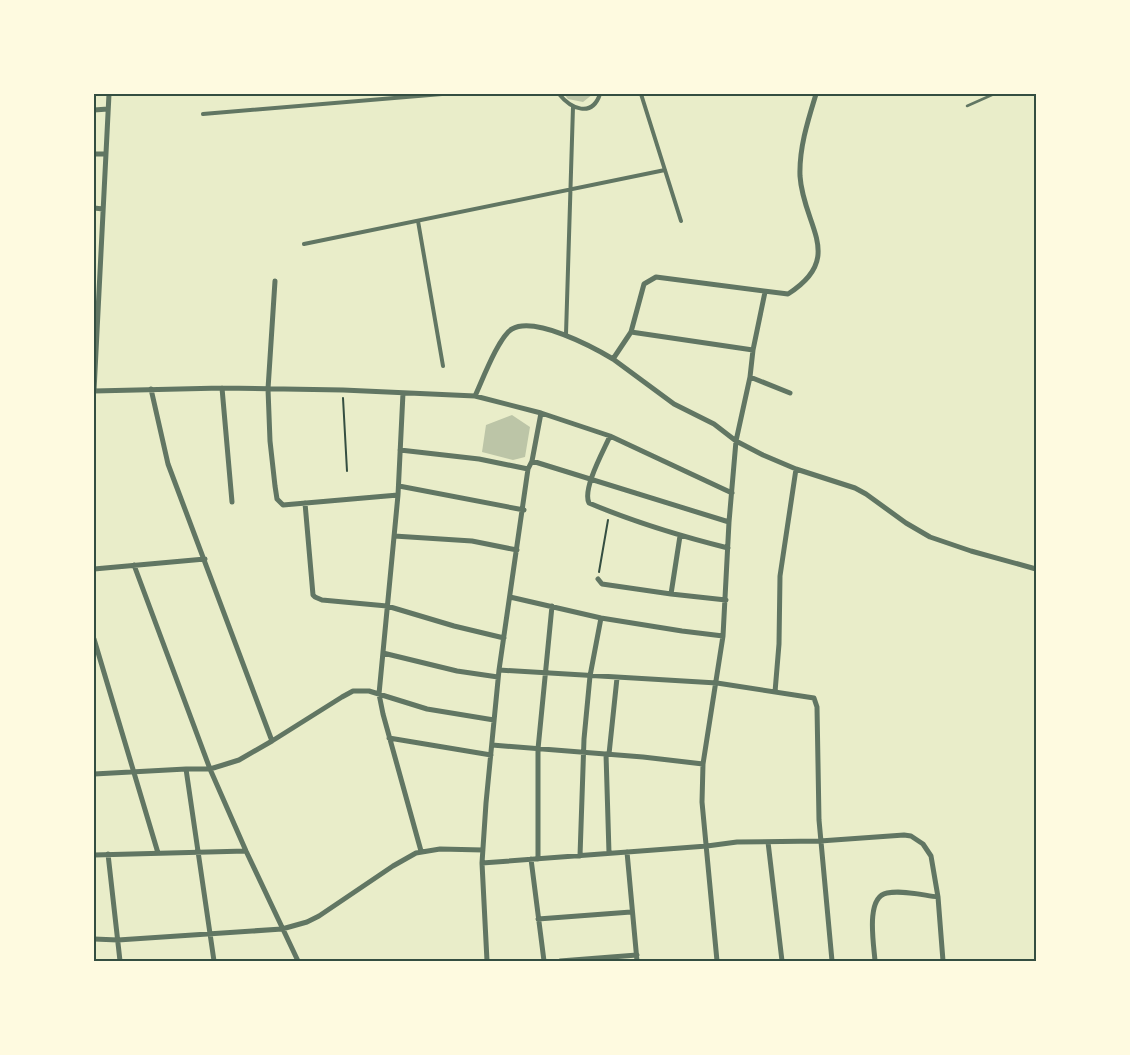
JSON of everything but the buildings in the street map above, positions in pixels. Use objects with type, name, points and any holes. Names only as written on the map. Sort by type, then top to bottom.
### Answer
[{"type":"street","points":[[109,94],[96,313],[94,391],[222,388],[343,390],[475,396],[541,413],[610,436],[732,493]]},
{"type":"street","points":[[203,114],[442,94]]},
{"type":"street","points":[[559,94],[573,107],[582,109],[590,108],[596,103],[600,94]]},
{"type":"street","points":[[641,94],[681,221]]},
{"type":"street","points":[[613,358],[631,332],[644,284],[656,277],[788,294],[812,274],[818,260],[819,245],[802,192],[800,158],[816,94]]},
{"type":"street","points":[[566,334],[573,107]]},
{"type":"street","points":[[94,110],[108,109]]},
{"type":"street","points":[[94,154],[106,154]]},
{"type":"street","points":[[304,244],[665,170]]},
{"type":"street","points":[[94,208],[103,209]]},
{"type":"street","points":[[418,221],[443,366]]},
{"type":"street","points":[[275,282],[268,389],[270,441],[277,499],[283,505],[398,495]]},
{"type":"street","points":[[717,961],[702,802],[703,764],[723,636],[729,522],[736,441],[750,377],[752,350],[765,292]]},
{"type":"street","points":[[475,396],[502,339],[512,329],[524,325],[558,331],[613,358],[674,404],[714,424],[736,441],[763,455],[796,469],[855,488],[930,537],[971,551],[1036,569]]},
{"type":"street","points":[[631,332],[752,350]]},
{"type":"street","points":[[750,377],[790,393]]},
{"type":"street","points":[[222,388],[232,502]]},
{"type":"street","points":[[151,389],[168,464],[272,741]]},
{"type":"street","points":[[403,393],[399,486],[378,694],[421,851]]},
{"type":"street","points":[[487,961],[482,863],[498,677],[524,510],[528,469],[532,461],[541,413]]},
{"type":"street","points":[[610,436],[592,479],[587,500],[589,503],[609,512],[680,536],[728,548]]},
{"type":"street","points":[[400,450],[479,459],[528,469]]},
{"type":"street","points":[[532,461],[729,522]]},
{"type":"street","points":[[775,692],[780,576],[796,469]]},
{"type":"street","points":[[399,486],[524,510]]},
{"type":"street","points":[[305,503],[313,594],[315,597],[322,600],[387,606],[454,626],[504,638]]},
{"type":"street","points":[[394,536],[472,541],[517,550]]},
{"type":"street","points":[[671,594],[680,536]]},
{"type":"street","points":[[94,568],[205,559]]},
{"type":"street","points":[[134,565],[210,769],[298,961]]},
{"type":"street","points":[[598,579],[602,584],[726,600]]},
{"type":"street","points":[[510,597],[601,618],[723,636]]},
{"type":"street","points":[[538,859],[538,749],[552,606]]},
{"type":"street","points":[[580,856],[584,753],[590,676],[601,618]]},
{"type":"street","points":[[94,639],[132,772],[158,853]]},
{"type":"street","points":[[383,653],[457,671],[498,677]]},
{"type":"street","points":[[499,670],[717,683],[811,697],[816,702],[820,842],[832,961]]},
{"type":"street","points":[[609,853],[607,754],[617,678]]},
{"type":"street","points":[[94,774],[210,769],[239,760],[353,691],[369,691],[427,708],[494,720]]},
{"type":"street","points":[[389,738],[491,755]]},
{"type":"street","points":[[492,745],[679,760],[703,764]]},
{"type":"street","points":[[186,769],[214,961]]},
{"type":"street","points":[[482,863],[707,846],[730,842],[820,842],[904,835],[918,840],[931,856],[938,897],[942,961]]},
{"type":"street","points":[[768,842],[782,961]]},
{"type":"street","points":[[94,939],[118,940],[210,932],[282,929],[307,922],[319,916],[407,857],[421,851],[440,849],[483,850]]},
{"type":"street","points":[[94,855],[246,851]]},
{"type":"street","points":[[560,961],[637,958],[631,912],[627,852]]},
{"type":"street","points":[[108,854],[120,961]]},
{"type":"street","points":[[531,859],[544,961]]},
{"type":"street","points":[[875,961],[873,915],[874,905],[878,898],[887,893],[900,892],[938,897]]},
{"type":"street","points":[[538,919],[631,912]]},
{"type":"lane","points":[[967,106],[994,94]]},
{"type":"path","points":[[343,390],[347,471]]},
{"type":"path","points":[[598,579],[609,512]]}]
